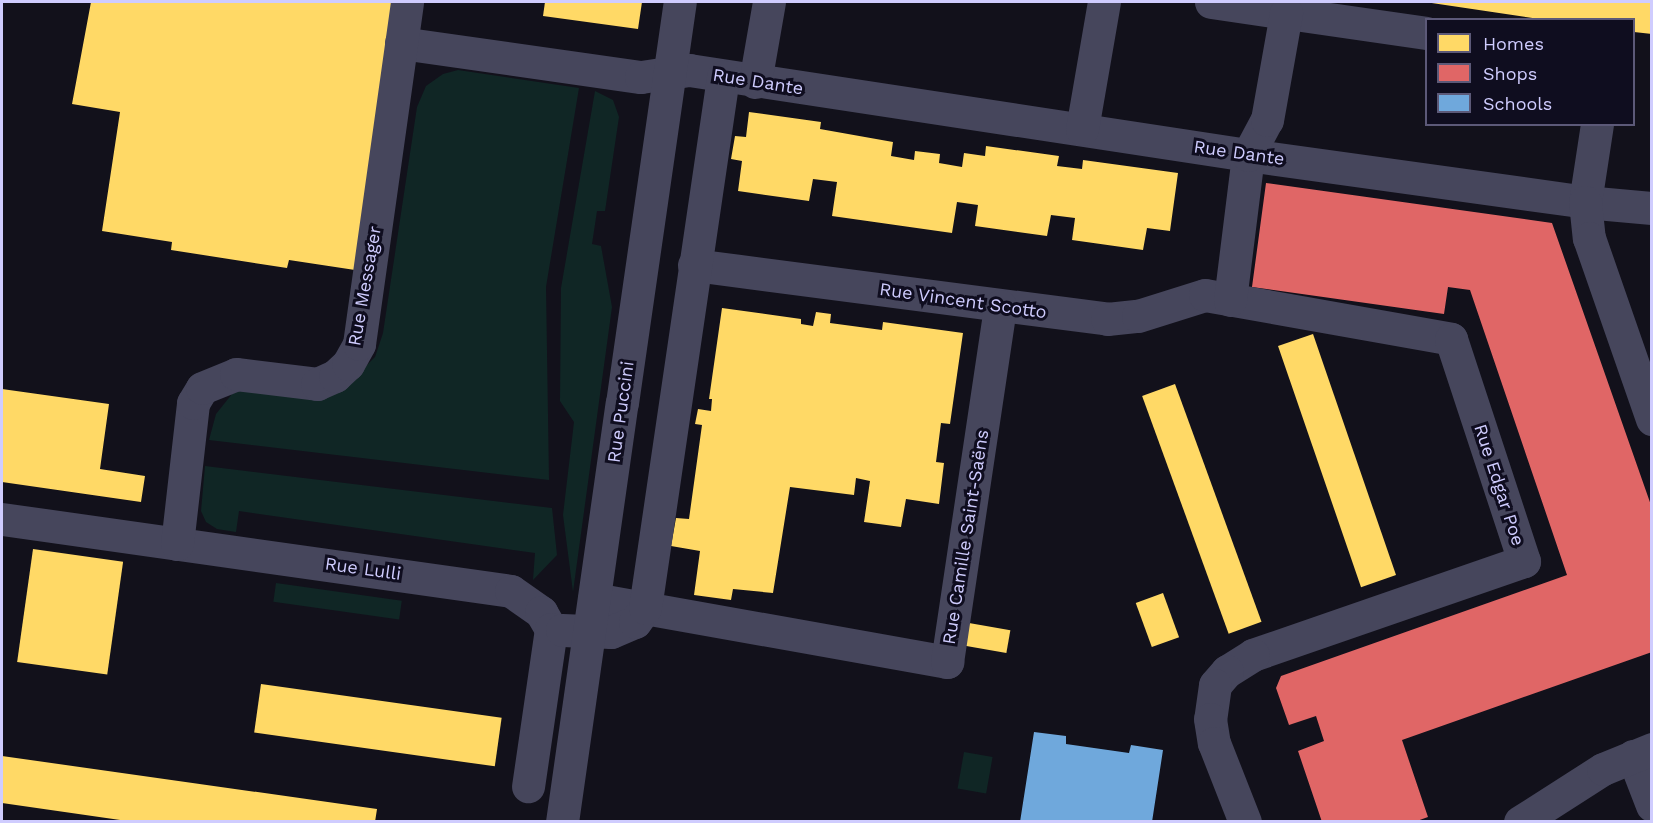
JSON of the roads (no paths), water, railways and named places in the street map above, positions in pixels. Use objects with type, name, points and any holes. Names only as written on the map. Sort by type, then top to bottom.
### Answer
[{"type":"street","name":"Rue Messager","points":[[177,543],[194,403],[202,388],[236,374],[317,384],[335,376],[348,364],[359,344],[407,2]]},
{"type":"street","name":"Rue Puccini","points":[[562,822],[680,2]]},
{"type":"street","points":[[755,82],[769,2]]},
{"type":"street","points":[[1082,129],[1104,2]]},
{"type":"street","points":[[1210,2],[1425,33]]},
{"type":"street","points":[[1230,300],[1248,154],[1267,120],[1286,13]]},
{"type":"street","name":"Rue Dante","points":[[401,42],[642,77],[690,70],[755,82],[1248,154],[1585,202],[1652,208]]},
{"type":"street","points":[[528,786],[551,629],[611,632],[635,622],[645,608],[723,77]]},
{"type":"street","points":[[1597,126],[1585,202],[1599,271],[1652,418]]},
{"type":"street","name":"Rue Vincent Scotto","points":[[694,265],[1107,319],[1138,316],[1205,296],[1230,300]]},
{"type":"street","name":"Rue Edgar Poe","points":[[1230,300],[1451,339],[1524,561],[1253,655],[1227,671],[1215,685],[1210,719],[1214,743],[1245,822]]},
{"type":"street","name":"Rue Camille Saint-Saëns","points":[[594,599],[947,662],[1000,306]]},
{"type":"street","name":"Rue Lulli","points":[[2,519],[501,588],[526,599],[541,612],[551,629]]},
{"type":"street","points":[[1521,822],[1642,752],[1652,805]]}]
